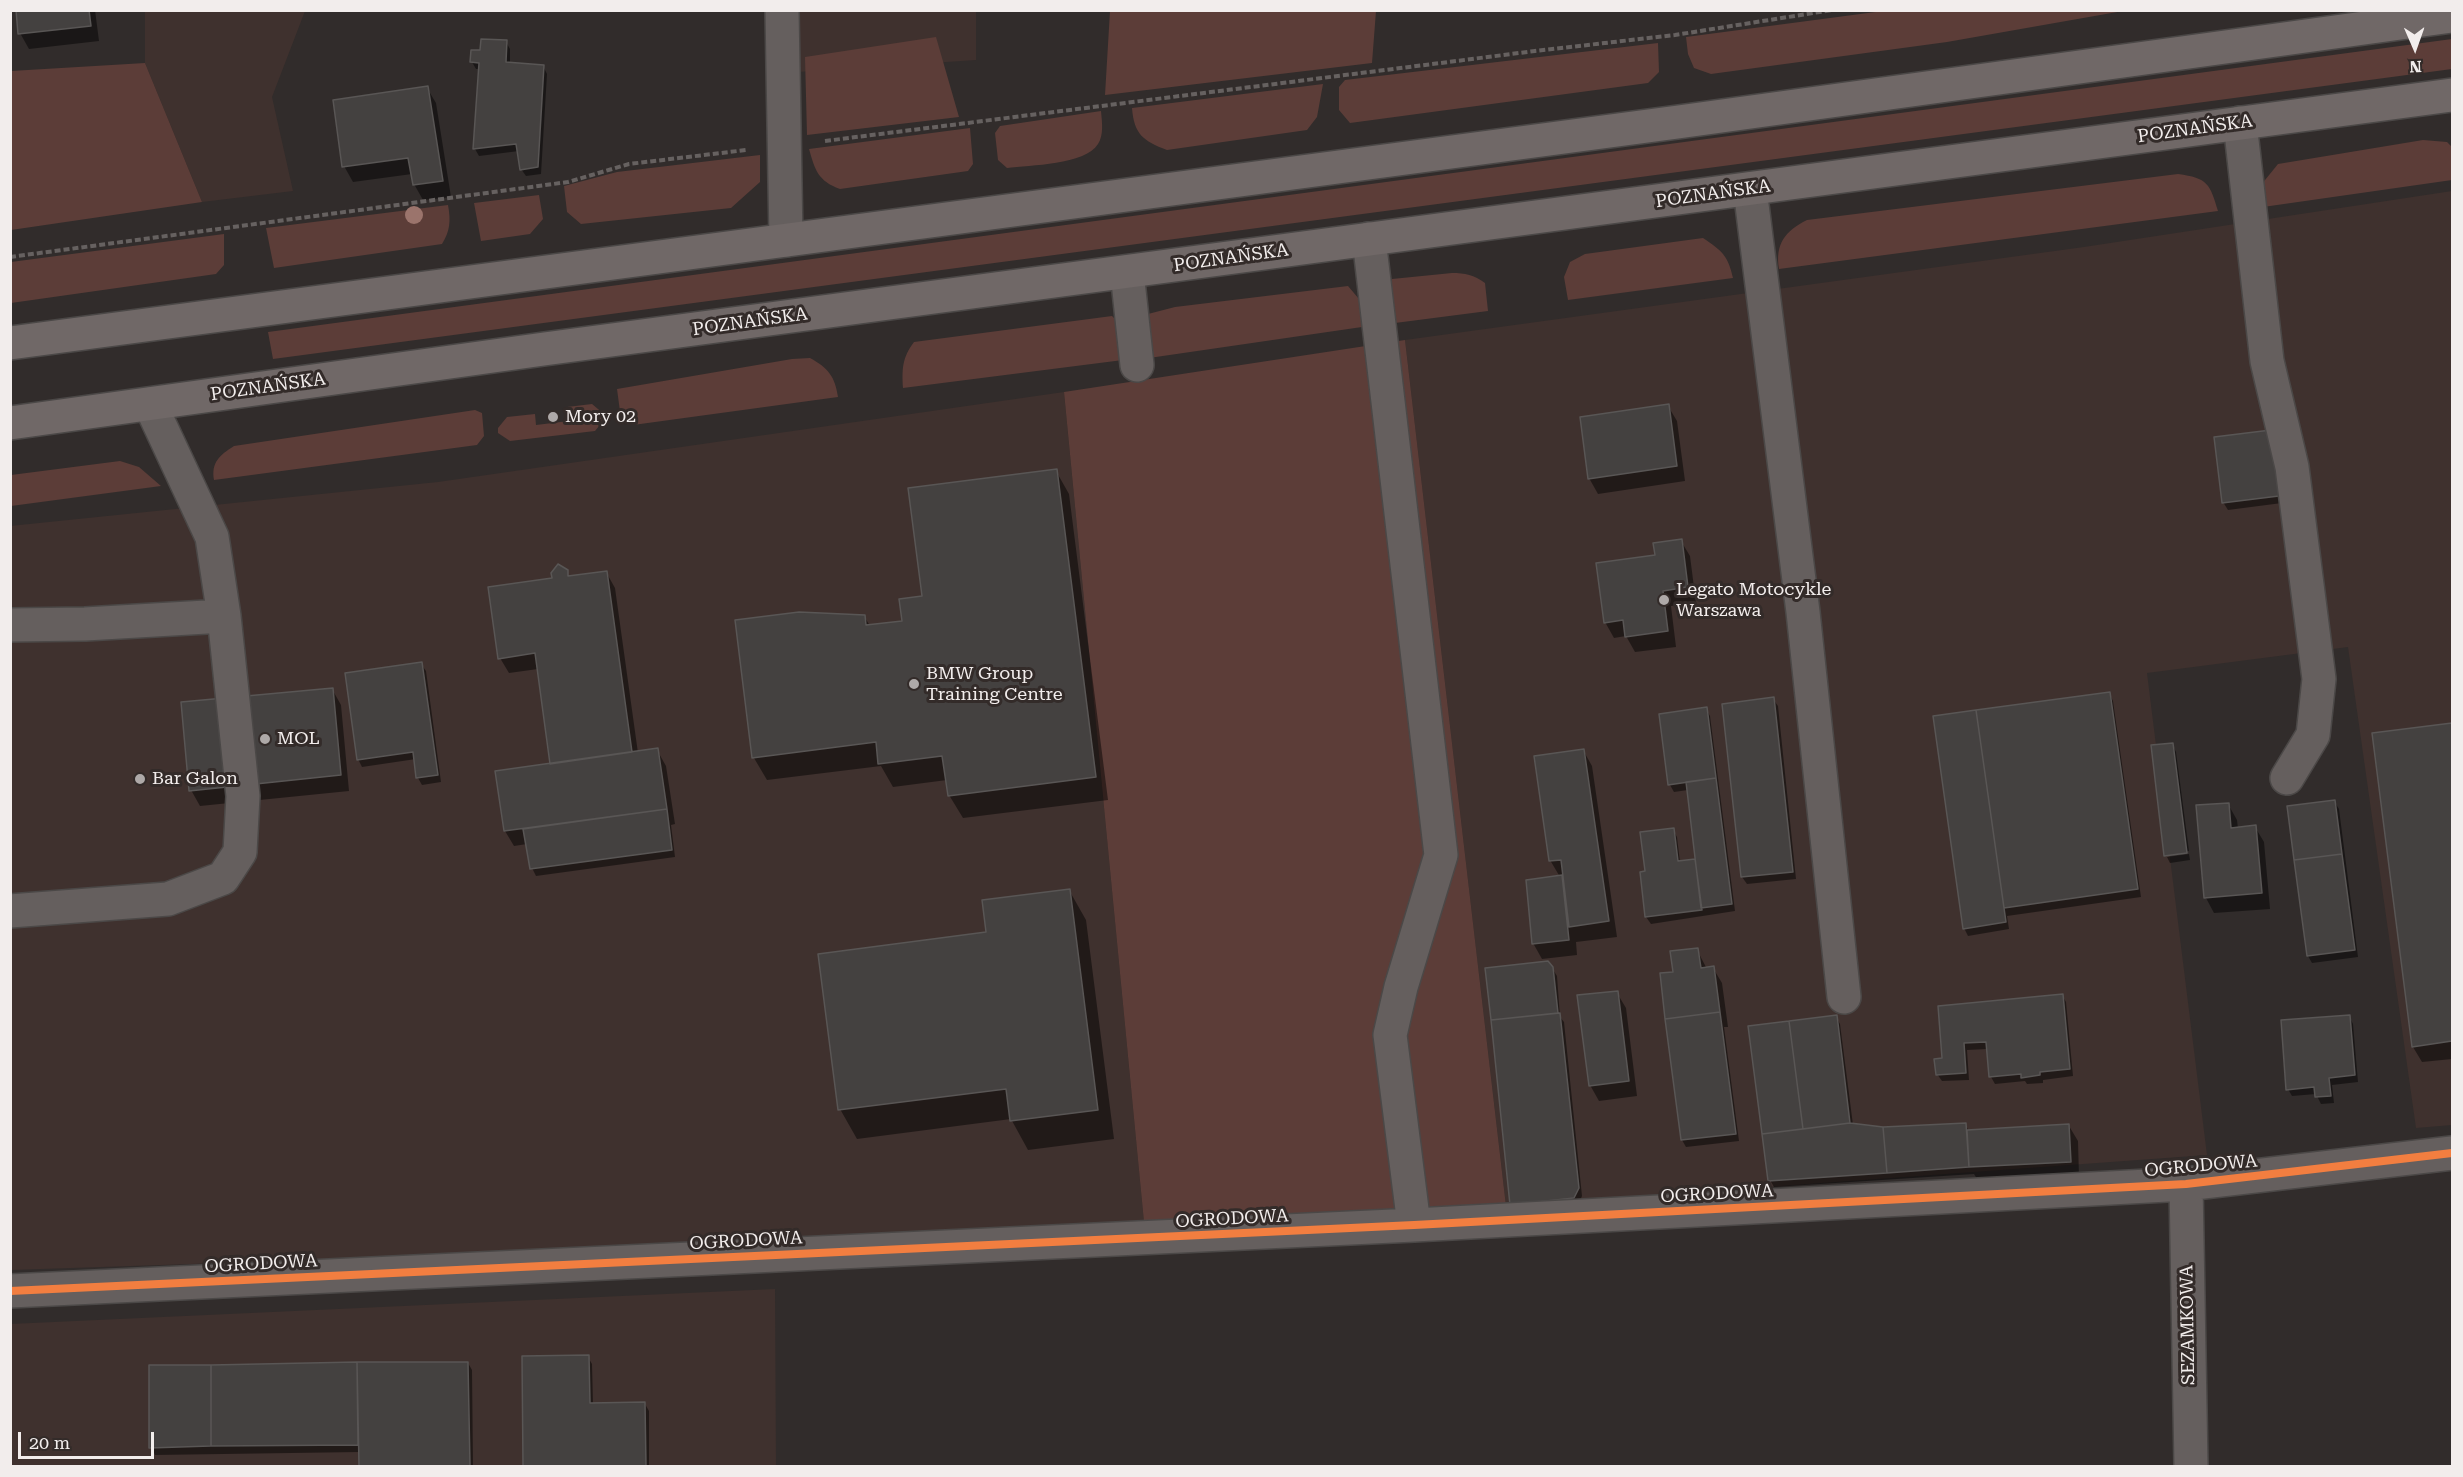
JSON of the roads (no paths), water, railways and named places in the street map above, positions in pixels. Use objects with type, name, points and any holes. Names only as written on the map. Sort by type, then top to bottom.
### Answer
[{"type":"main road","points":[[10,343],[2452,16]]},
{"type":"main road","name":"POZNAŃSKA","points":[[10,423],[2452,95]]},
{"type":"street","points":[[782,10],[786,240]]},
{"type":"street","points":[[2240,123],[2267,361],[2292,467],[2319,679],[2313,735],[2287,778]]},
{"type":"street","points":[[1750,189],[1803,612],[1844,997]]},
{"type":"street","points":[[1370,239],[1441,855],[1401,987],[1390,1035],[1414,1226]]},
{"type":"street","points":[[1127,272],[1137,365]]},
{"type":"street","points":[[10,911],[168,899],[224,878],[240,852],[243,796],[224,616],[212,537],[150,404]]},
{"type":"street","points":[[10,625],[85,624],[224,616]]},
{"type":"street","name":"OGRODOWA","points":[[10,1291],[1414,1226],[2186,1184],[2452,1153]]},
{"type":"street","name":"SEZAMKOWA","points":[[2186,1184],[2191,1467]]},
{"type":"place","name":"Mory 02","points":[[553,417]]},
{"type":"place","name":"Legato Motocykle Warszawa","points":[[1664,600]]},
{"type":"place","name":"BMW Group Training Centre","points":[[914,684]]},
{"type":"place","name":"MOL","points":[[265,739]]},
{"type":"place","name":"Bar Galon","points":[[140,779]]}]
